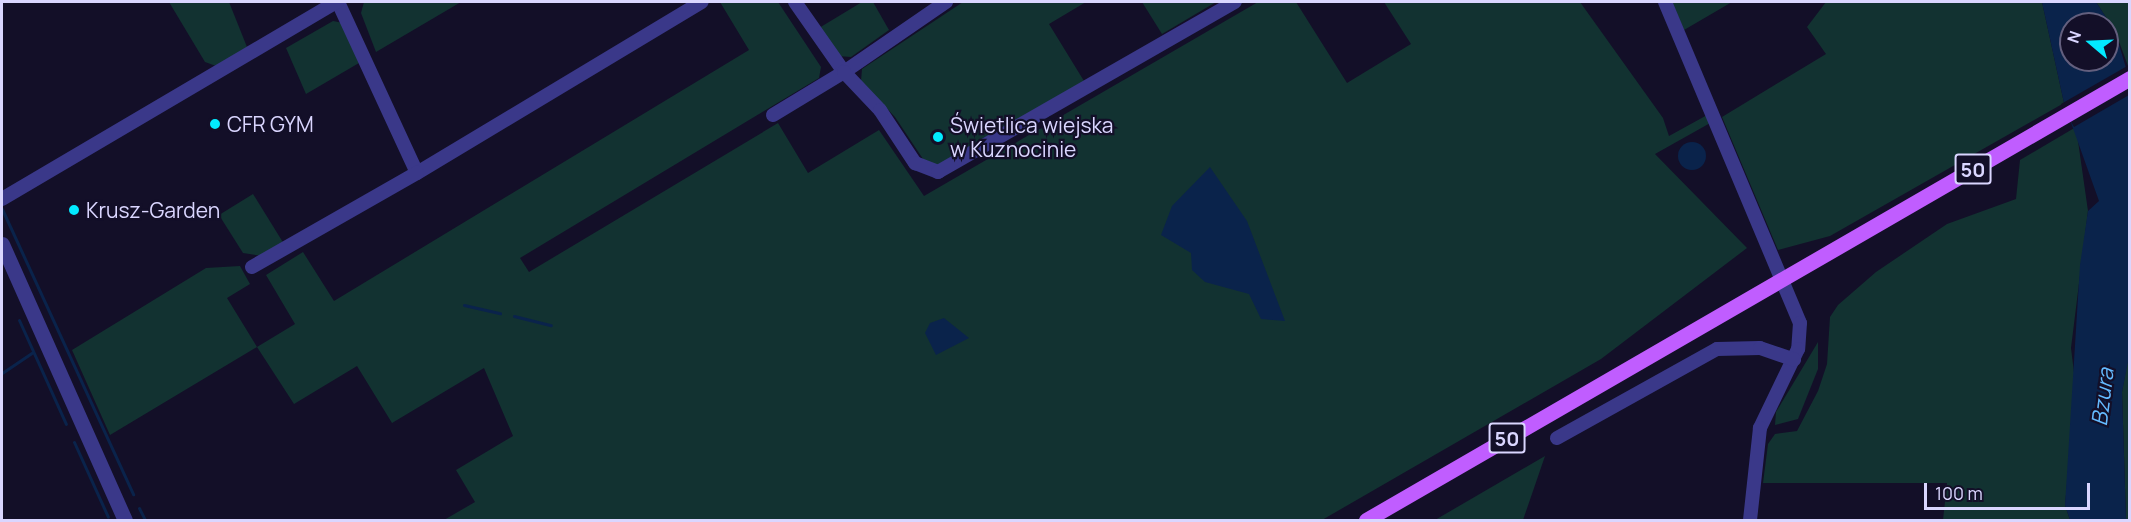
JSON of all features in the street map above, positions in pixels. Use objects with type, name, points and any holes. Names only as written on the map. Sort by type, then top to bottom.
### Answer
[{"type":"main road","name":"50","points":[[1366,520],[2130,78]]},
{"type":"street","points":[[2,199],[337,2],[417,173]]},
{"type":"street","points":[[252,267],[417,173],[702,2]]},
{"type":"street","points":[[795,2],[844,72],[879,110],[915,163],[938,172],[1235,2]]},
{"type":"street","points":[[773,115],[844,72],[946,2]]},
{"type":"street","points":[[1665,2],[1800,323],[1794,360],[1760,428],[1750,520]]},
{"type":"street","points":[[2,244],[125,520]]},
{"type":"street","points":[[1557,438],[1708,352],[1751,347],[1794,360]]},
{"type":"green space","points":[[169,2],[229,2],[247,47],[216,66],[205,62]]},
{"type":"green space","points":[[364,2],[461,2],[376,52],[361,13]]},
{"type":"green space","points":[[720,2],[778,2],[821,67],[819,78],[520,258],[529,272],[778,123],[808,173],[879,130],[924,196],[1258,2],[1296,2],[1347,83],[1411,44],[1384,2],[1580,2],[1663,118],[1669,136],[1709,114],[1712,122],[1655,154],[1747,248],[1601,359],[1322,520],[444,520],[475,502],[456,470],[513,436],[484,368],[392,423],[357,366],[294,404],[257,347],[295,324],[266,275],[303,252],[334,301],[749,50]]},
{"type":"green space","points":[[862,2],[873,2],[889,30],[851,57],[837,56],[819,28]]},
{"type":"green space","points":[[963,2],[1086,2],[1049,24],[1084,81],[939,168],[927,165],[895,117],[861,81],[862,69]]},
{"type":"green space","points":[[1142,2],[1216,2],[1162,34]]},
{"type":"green space","points":[[1672,2],[1732,2],[1684,30]]},
{"type":"green space","points":[[1826,2],[2042,2],[2064,103],[1830,236],[1778,250],[1722,117],[1826,54],[1807,27]]},
{"type":"green space","points":[[2096,2],[2129,2],[2128,66],[2119,42],[2119,12],[2103,12]]},
{"type":"green space","points":[[333,21],[343,23],[359,63],[306,94],[286,48]]},
{"type":"green space","points":[[2076,127],[2088,211],[2071,348],[2076,389],[2065,505],[2070,520],[1943,520],[1947,483],[1763,483],[1768,444],[1775,434],[1797,431],[1818,391],[1827,364],[1830,317],[1838,305],[1876,272],[1947,224],[2016,199],[2020,160]]},
{"type":"green space","points":[[253,194],[284,244],[262,256],[243,253],[219,215]]},
{"type":"green space","points":[[240,266],[250,284],[227,298],[257,347],[110,435],[72,350],[206,268]]},
{"type":"green space","points":[[1818,342],[1818,369],[1798,419],[1775,425],[1776,412]]},
{"type":"green space","points":[[2129,352],[2130,520],[2126,520],[2122,392]]},
{"type":"green space","points":[[1545,456],[1523,520],[1435,520]]},
{"type":"water","name":"Bzura","points":[[2042,2],[2096,2],[2103,12],[2059,12],[2059,72],[2119,72],[2119,44],[2129,78],[2130,352],[2122,392],[2126,520],[2070,520],[2065,505],[2080,265],[2088,211],[2099,201],[2064,103]]},
{"type":"water","points":[[1692,142],[1702,146],[1706,156],[1702,166],[1692,170],[1682,166],[1678,156],[1682,146]]},
{"type":"water","points":[[1210,167],[1247,221],[1285,321],[1261,319],[1249,294],[1205,282],[1192,270],[1191,253],[1161,235],[1172,206]]},
{"type":"water","points":[[944,318],[969,338],[936,355],[925,333],[930,323]]},
{"type":"pier","points":[[2129,65],[2129,95],[2074,127],[2061,104]]},
{"type":"waterway","points":[[2,209],[133,494]]},
{"type":"waterway","points":[[464,305],[500,313]]},
{"type":"waterway","points":[[514,316],[551,325]]},
{"type":"waterway","points":[[19,320],[66,424]]},
{"type":"waterway","points":[[2,373],[33,352]]},
{"type":"waterway","points":[[74,442],[108,517]]},
{"type":"waterway","points":[[139,508],[145,520]]},
{"type":"place","name":"CFR GYM","points":[[215,124]]},
{"type":"place","name":"Świetlica wiejska w Kuznocinie","points":[[938,137]]},
{"type":"place","name":"Krusz-Garden","points":[[74,210]]}]
